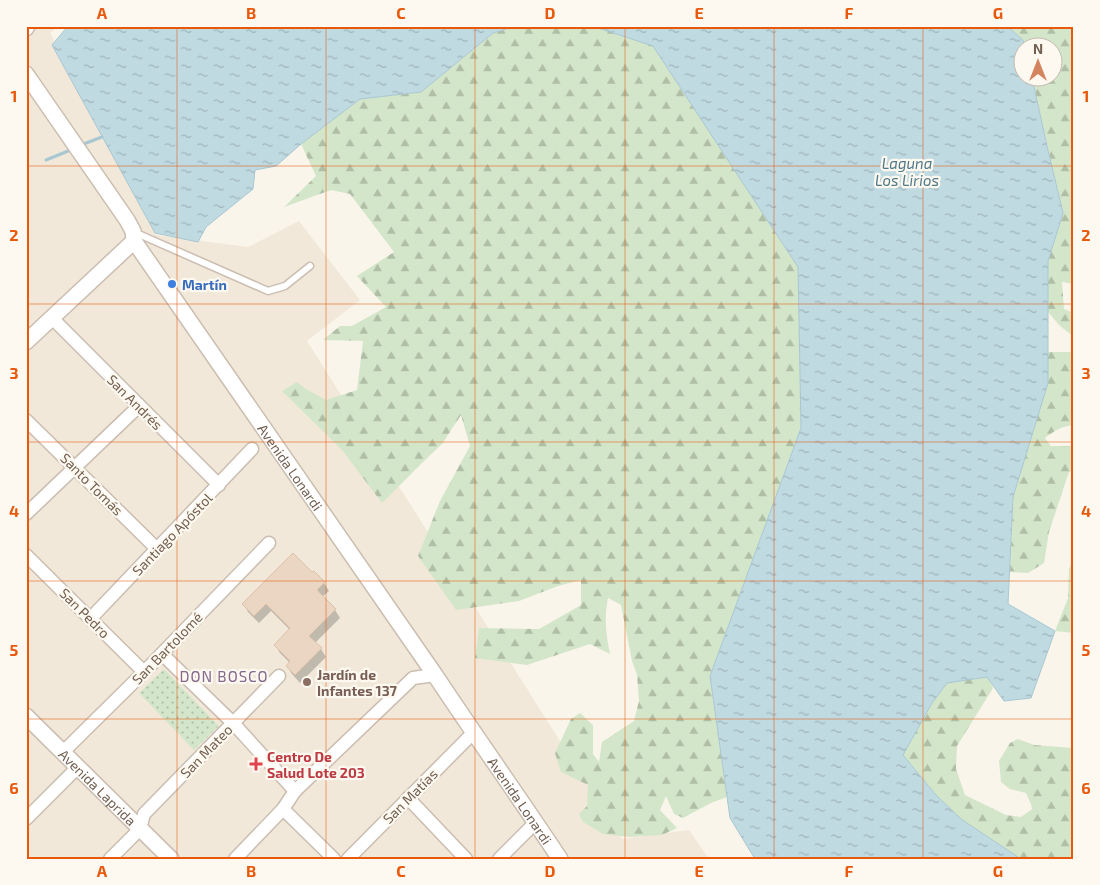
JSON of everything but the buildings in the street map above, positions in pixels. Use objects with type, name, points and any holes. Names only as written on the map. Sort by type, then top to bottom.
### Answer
[{"type":"street","name":"Avenida Lonardi","points":[[26,74],[128,220],[134,236],[560,859]]},
{"type":"street","points":[[26,342],[134,236]]},
{"type":"street","name":"San Andrés","points":[[52,318],[218,485]]},
{"type":"street","points":[[26,514],[139,406]]},
{"type":"street","name":"Santo Tomás","points":[[26,420],[157,549]]},
{"type":"street","name":"Santiago Apóstol","points":[[91,618],[252,449]]},
{"type":"street","name":"San Bartolomé","points":[[63,752],[162,654],[269,543]]},
{"type":"street","name":"San Pedro","points":[[26,555],[144,672]]},
{"type":"street","points":[[162,654],[233,723],[295,791]]},
{"type":"street","points":[[235,859],[283,809],[295,791],[413,678],[435,675]]},
{"type":"street","name":"San Mateo","points":[[110,859],[140,829],[144,814],[279,676]]},
{"type":"street","name":"Avenida Laprida","points":[[26,716],[171,859]]},
{"type":"street","name":"San Matías","points":[[348,859],[473,733]]},
{"type":"street","points":[[26,819],[78,767]]},
{"type":"street","points":[[408,798],[466,859]]},
{"type":"street","points":[[283,809],[334,859]]},
{"type":"street","points":[[498,859],[536,822]]},
{"type":"lane","points":[[134,236],[268,291],[285,286],[310,266]]},
{"type":"shaded area","points":[[26,26],[58,26],[50,33],[157,235],[248,247],[299,221],[360,300],[307,341],[622,839],[689,830],[709,859],[26,859]]},
{"type":"green space","points":[[516,26],[592,26],[653,45],[798,267],[801,428],[710,676],[727,797],[683,818],[674,814],[666,796],[660,810],[677,828],[662,835],[629,837],[603,834],[583,822],[579,814],[587,806],[588,785],[561,772],[555,753],[571,719],[580,713],[593,725],[593,754],[599,762],[602,742],[634,721],[639,701],[637,675],[632,661],[621,605],[608,598],[606,626],[610,654],[590,644],[527,665],[475,658],[479,628],[539,629],[581,605],[581,580],[558,586],[519,601],[456,610],[418,556],[440,501],[470,446],[461,415],[442,444],[382,503],[342,450],[282,391],[297,382],[326,400],[357,390],[363,341],[323,340],[340,326],[352,326],[386,307],[357,276],[394,252],[350,194],[331,190],[284,207],[316,176],[301,144],[360,99],[421,92],[493,33]]},
{"type":"green space","points":[[1007,26],[1074,26],[1074,284],[1062,282],[1064,309],[1074,313],[1074,337],[1060,326],[1048,312],[1048,261],[1063,213],[1034,88],[1062,88],[1062,38],[1021,38]]},
{"type":"green space","points":[[1048,352],[1074,352],[1074,425],[1058,429],[1045,438],[1051,446],[1074,446],[1074,471],[1069,472],[1049,532],[1044,563],[1028,573],[1010,572],[1013,497],[1048,383]]},
{"type":"green space","points":[[1074,557],[1074,633],[1055,631],[1068,598],[1069,569]]},
{"type":"green space","points":[[164,669],[219,726],[194,750],[139,693]]},
{"type":"green space","points":[[988,677],[993,688],[957,746],[956,769],[965,795],[1006,815],[1021,817],[1032,809],[1026,793],[1010,789],[1001,782],[999,761],[1010,743],[1018,739],[1034,745],[1074,748],[1074,859],[1021,859],[961,819],[936,795],[903,755],[932,703],[947,683]]},
{"type":"water","points":[[68,26],[516,26],[493,33],[421,92],[360,99],[301,144],[276,166],[255,170],[253,189],[206,227],[198,242],[155,233],[52,45]]},
{"type":"water","name":"Laguna Los Lirios","points":[[592,26],[1007,26],[1021,38],[1012,38],[1012,88],[1034,88],[1063,213],[1048,261],[1048,383],[1013,497],[1008,604],[1055,631],[1031,698],[1004,701],[987,677],[947,683],[932,703],[903,755],[936,795],[961,819],[1021,859],[755,859],[730,818],[710,676],[801,428],[798,267],[653,46]]},
{"type":"waterway","points":[[81,145],[102,137]]},
{"type":"waterway","points":[[46,160],[73,149]]},
{"type":"place","name":"Martín","points":[[172,284]]},
{"type":"place","name":"Jardín de Infantes 137","points":[[307,682]]},
{"type":"place","name":"Centro De Salud Lote 203","points":[[256,764]]},
{"type":"district","name":"DON BOSCO","points":[[224,676]]}]
